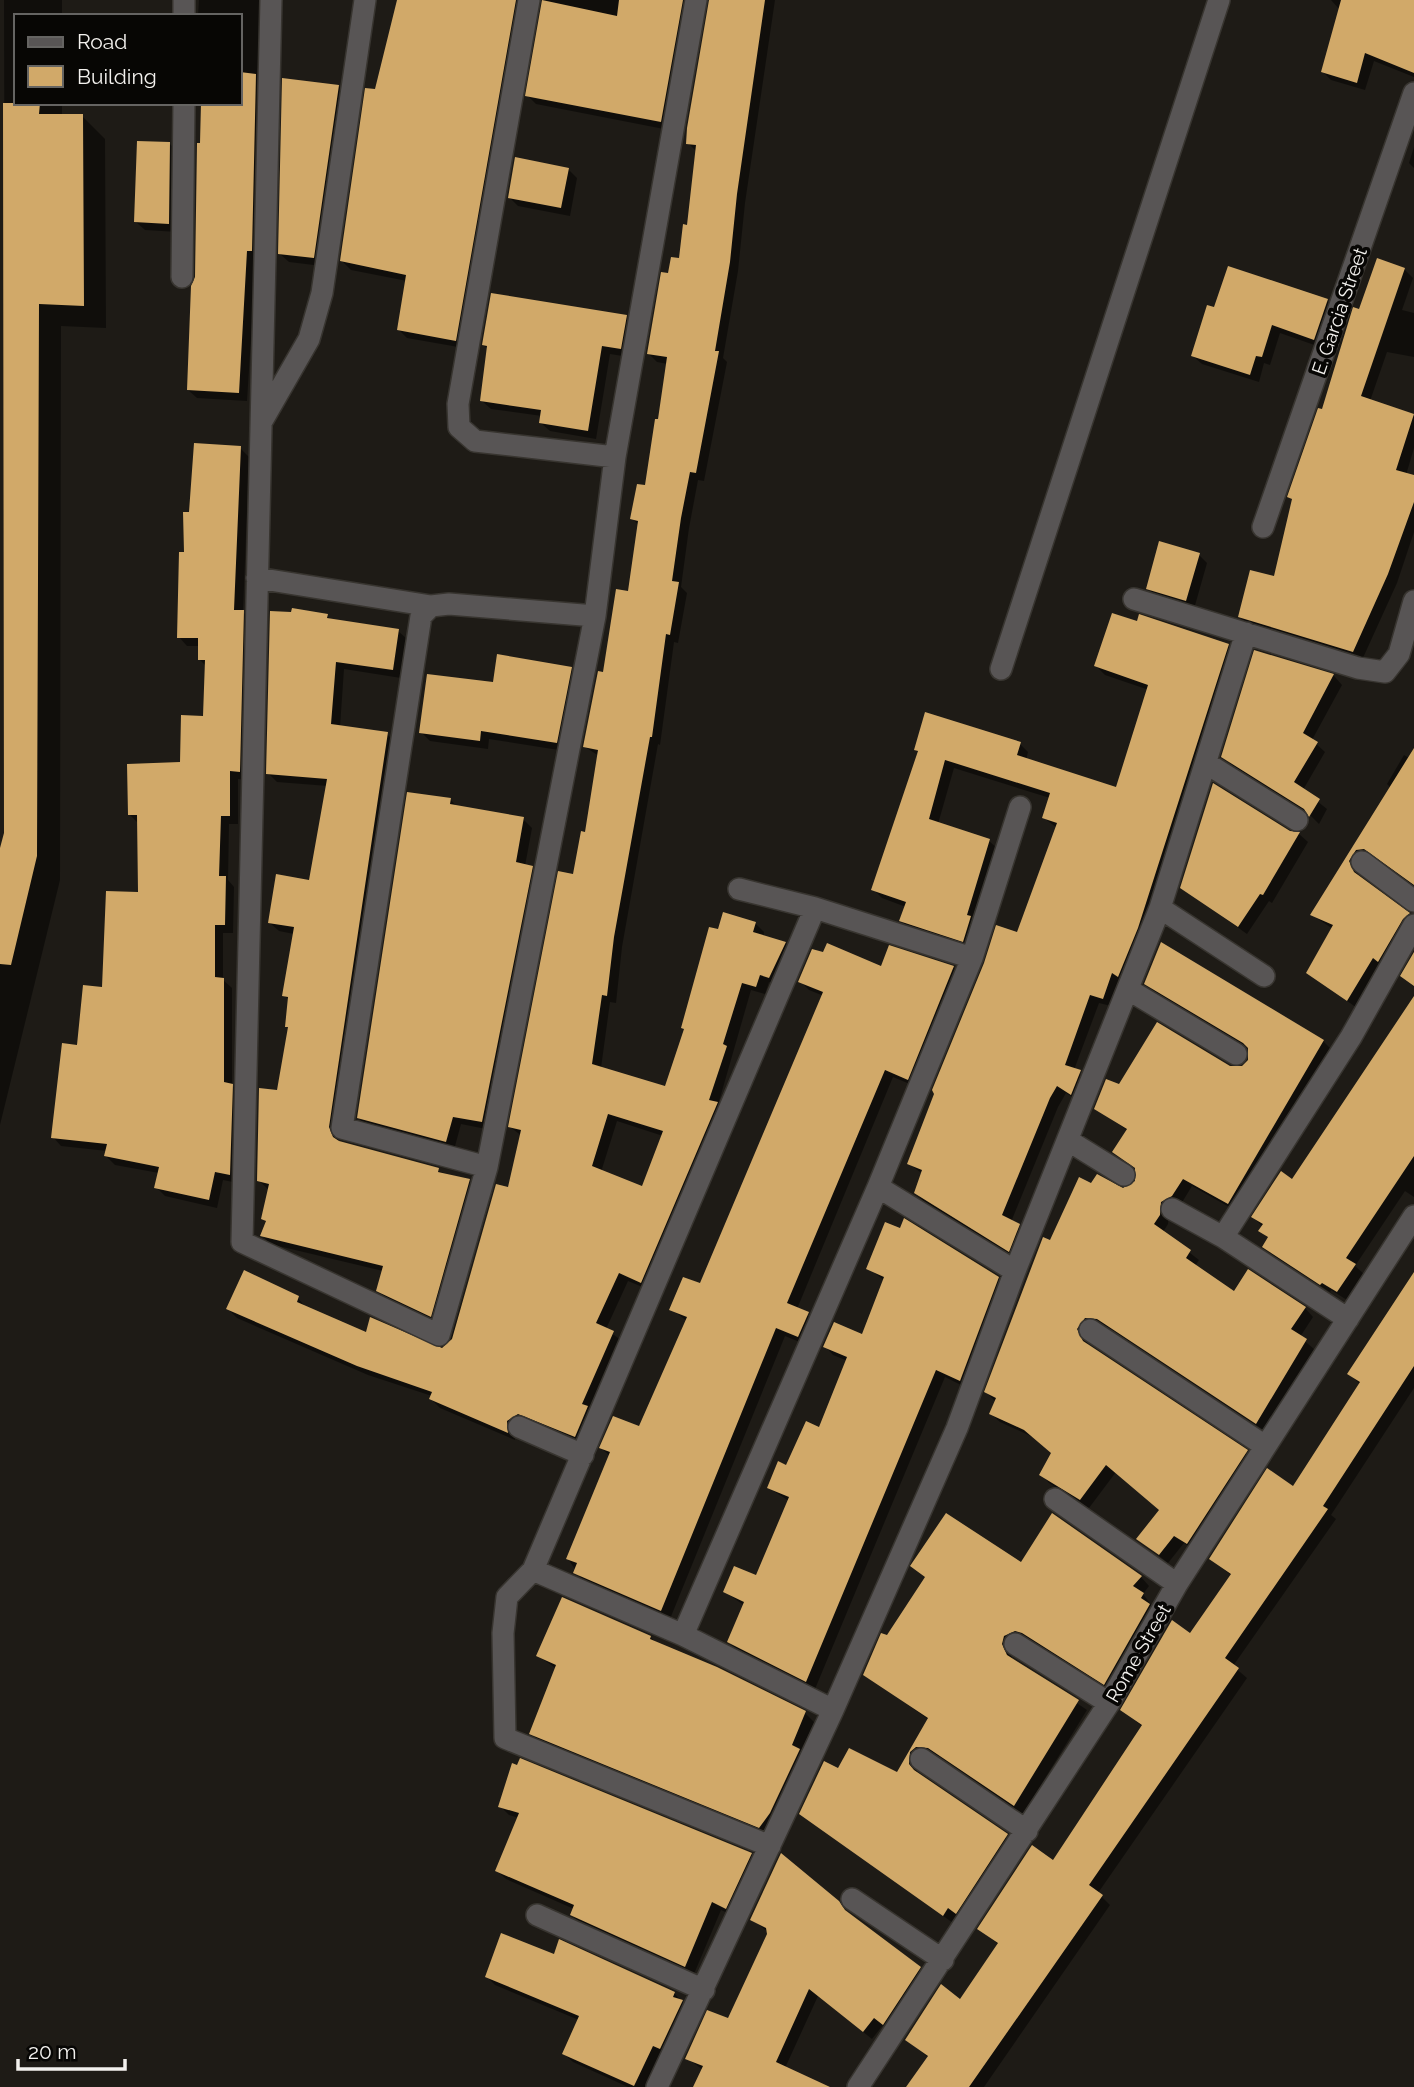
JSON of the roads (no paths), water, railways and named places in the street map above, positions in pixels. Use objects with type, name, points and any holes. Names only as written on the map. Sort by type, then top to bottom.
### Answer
[{"type":"street","points":[[271,0],[242,1242],[439,1335],[487,1167],[595,615],[615,457],[696,0]]},
{"type":"street","points":[[260,424],[309,340],[322,293],[365,0]]},
{"type":"street","points":[[529,0],[458,404],[459,427],[475,440],[615,457]]},
{"type":"street","points":[[1001,669],[1219,0]]},
{"type":"street","name":"E. Garcia Street","points":[[1263,527],[1414,93]]},
{"type":"street","points":[[182,277],[184,105]]},
{"type":"street","points":[[257,578],[431,606],[449,604],[595,615]]},
{"type":"street","points":[[1134,599],[1358,668],[1385,672],[1399,653],[1414,601]]},
{"type":"street","points":[[431,606],[421,616],[342,1128],[487,1167]]},
{"type":"street","points":[[657,2087],[833,1710],[957,1428],[1015,1271],[1160,908],[1246,633]]},
{"type":"street","points":[[1206,763],[1297,820]]},
{"type":"street","points":[[683,1635],[878,1187],[972,957],[1020,807]]},
{"type":"street","points":[[1362,862],[1414,901]]},
{"type":"street","points":[[739,889],[815,908],[972,957]]},
{"type":"street","points":[[770,1846],[505,1738],[503,1633],[507,1597],[533,1570],[815,908]]},
{"type":"street","points":[[1160,908],[1265,976]]},
{"type":"street","points":[[1223,1237],[1351,1037],[1414,925]]},
{"type":"street","points":[[1129,990],[1236,1054]]},
{"type":"street","points":[[1069,1141],[1124,1175]]},
{"type":"street","points":[[878,1187],[1015,1271]]},
{"type":"street","points":[[1172,1209],[1223,1237],[1348,1320]]},
{"type":"street","name":"Rome Street","points":[[858,2087],[1109,1703],[1177,1584],[1414,1216]]},
{"type":"street","points":[[1090,1330],[1265,1446]]},
{"type":"street","points":[[519,1427],[583,1455]]},
{"type":"street","points":[[1055,1499],[1177,1584]]},
{"type":"street","points":[[533,1570],[683,1635],[833,1710]]},
{"type":"street","points":[[1015,1644],[1109,1703]]},
{"type":"street","points":[[921,1759],[1027,1831]]},
{"type":"street","points":[[852,1899],[943,1960]]},
{"type":"street","points":[[537,1915],[704,1990]]}]
